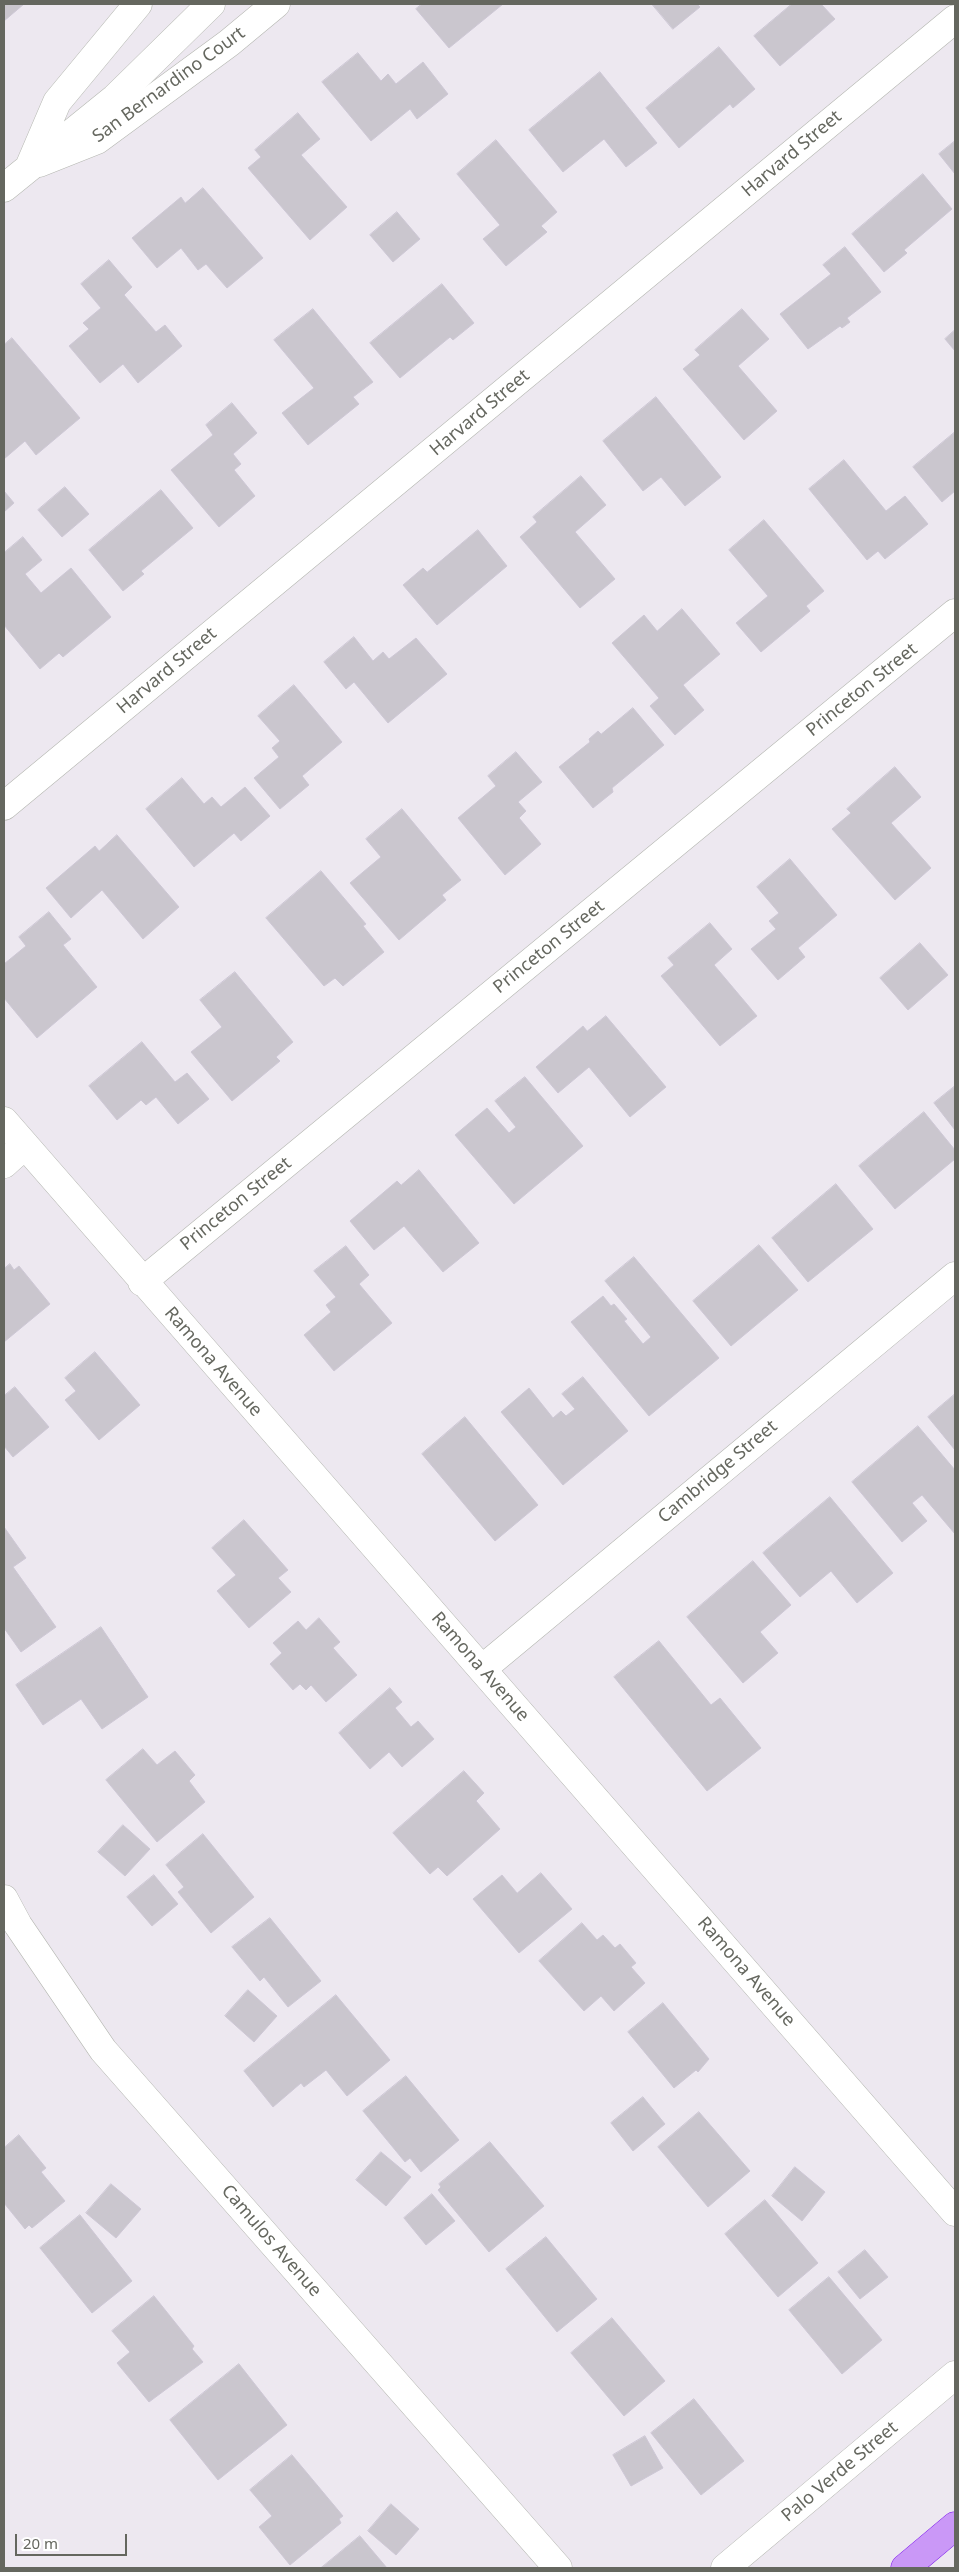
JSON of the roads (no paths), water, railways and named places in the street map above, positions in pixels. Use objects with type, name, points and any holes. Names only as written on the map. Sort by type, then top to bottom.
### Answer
[{"type":"highway","points":[[904,2568],[955,2526]]},
{"type":"street","points":[[28,168],[57,102],[138,4]]},
{"type":"street","points":[[4,188],[115,98],[211,4]]},
{"type":"street","name":"San Bernardino Court","points":[[28,168],[97,140],[229,43],[276,4]]},
{"type":"street","name":"Harvard Street","points":[[4,806],[955,19]]},
{"type":"street","name":"Princeton Street","points":[[142,1282],[955,613]]},
{"type":"street","name":"Ramona Avenue","points":[[4,1121],[142,1282],[955,2212]]},
{"type":"street","points":[[4,1164],[25,1145]]},
{"type":"street","name":"Cambridge Street","points":[[482,1669],[955,1276]]},
{"type":"street","name":"Camulos Avenue","points":[[4,1899],[18,1924],[103,2050],[558,2568]]},
{"type":"street","name":"Palo Verde Street","points":[[725,2568],[955,2375]]}]
